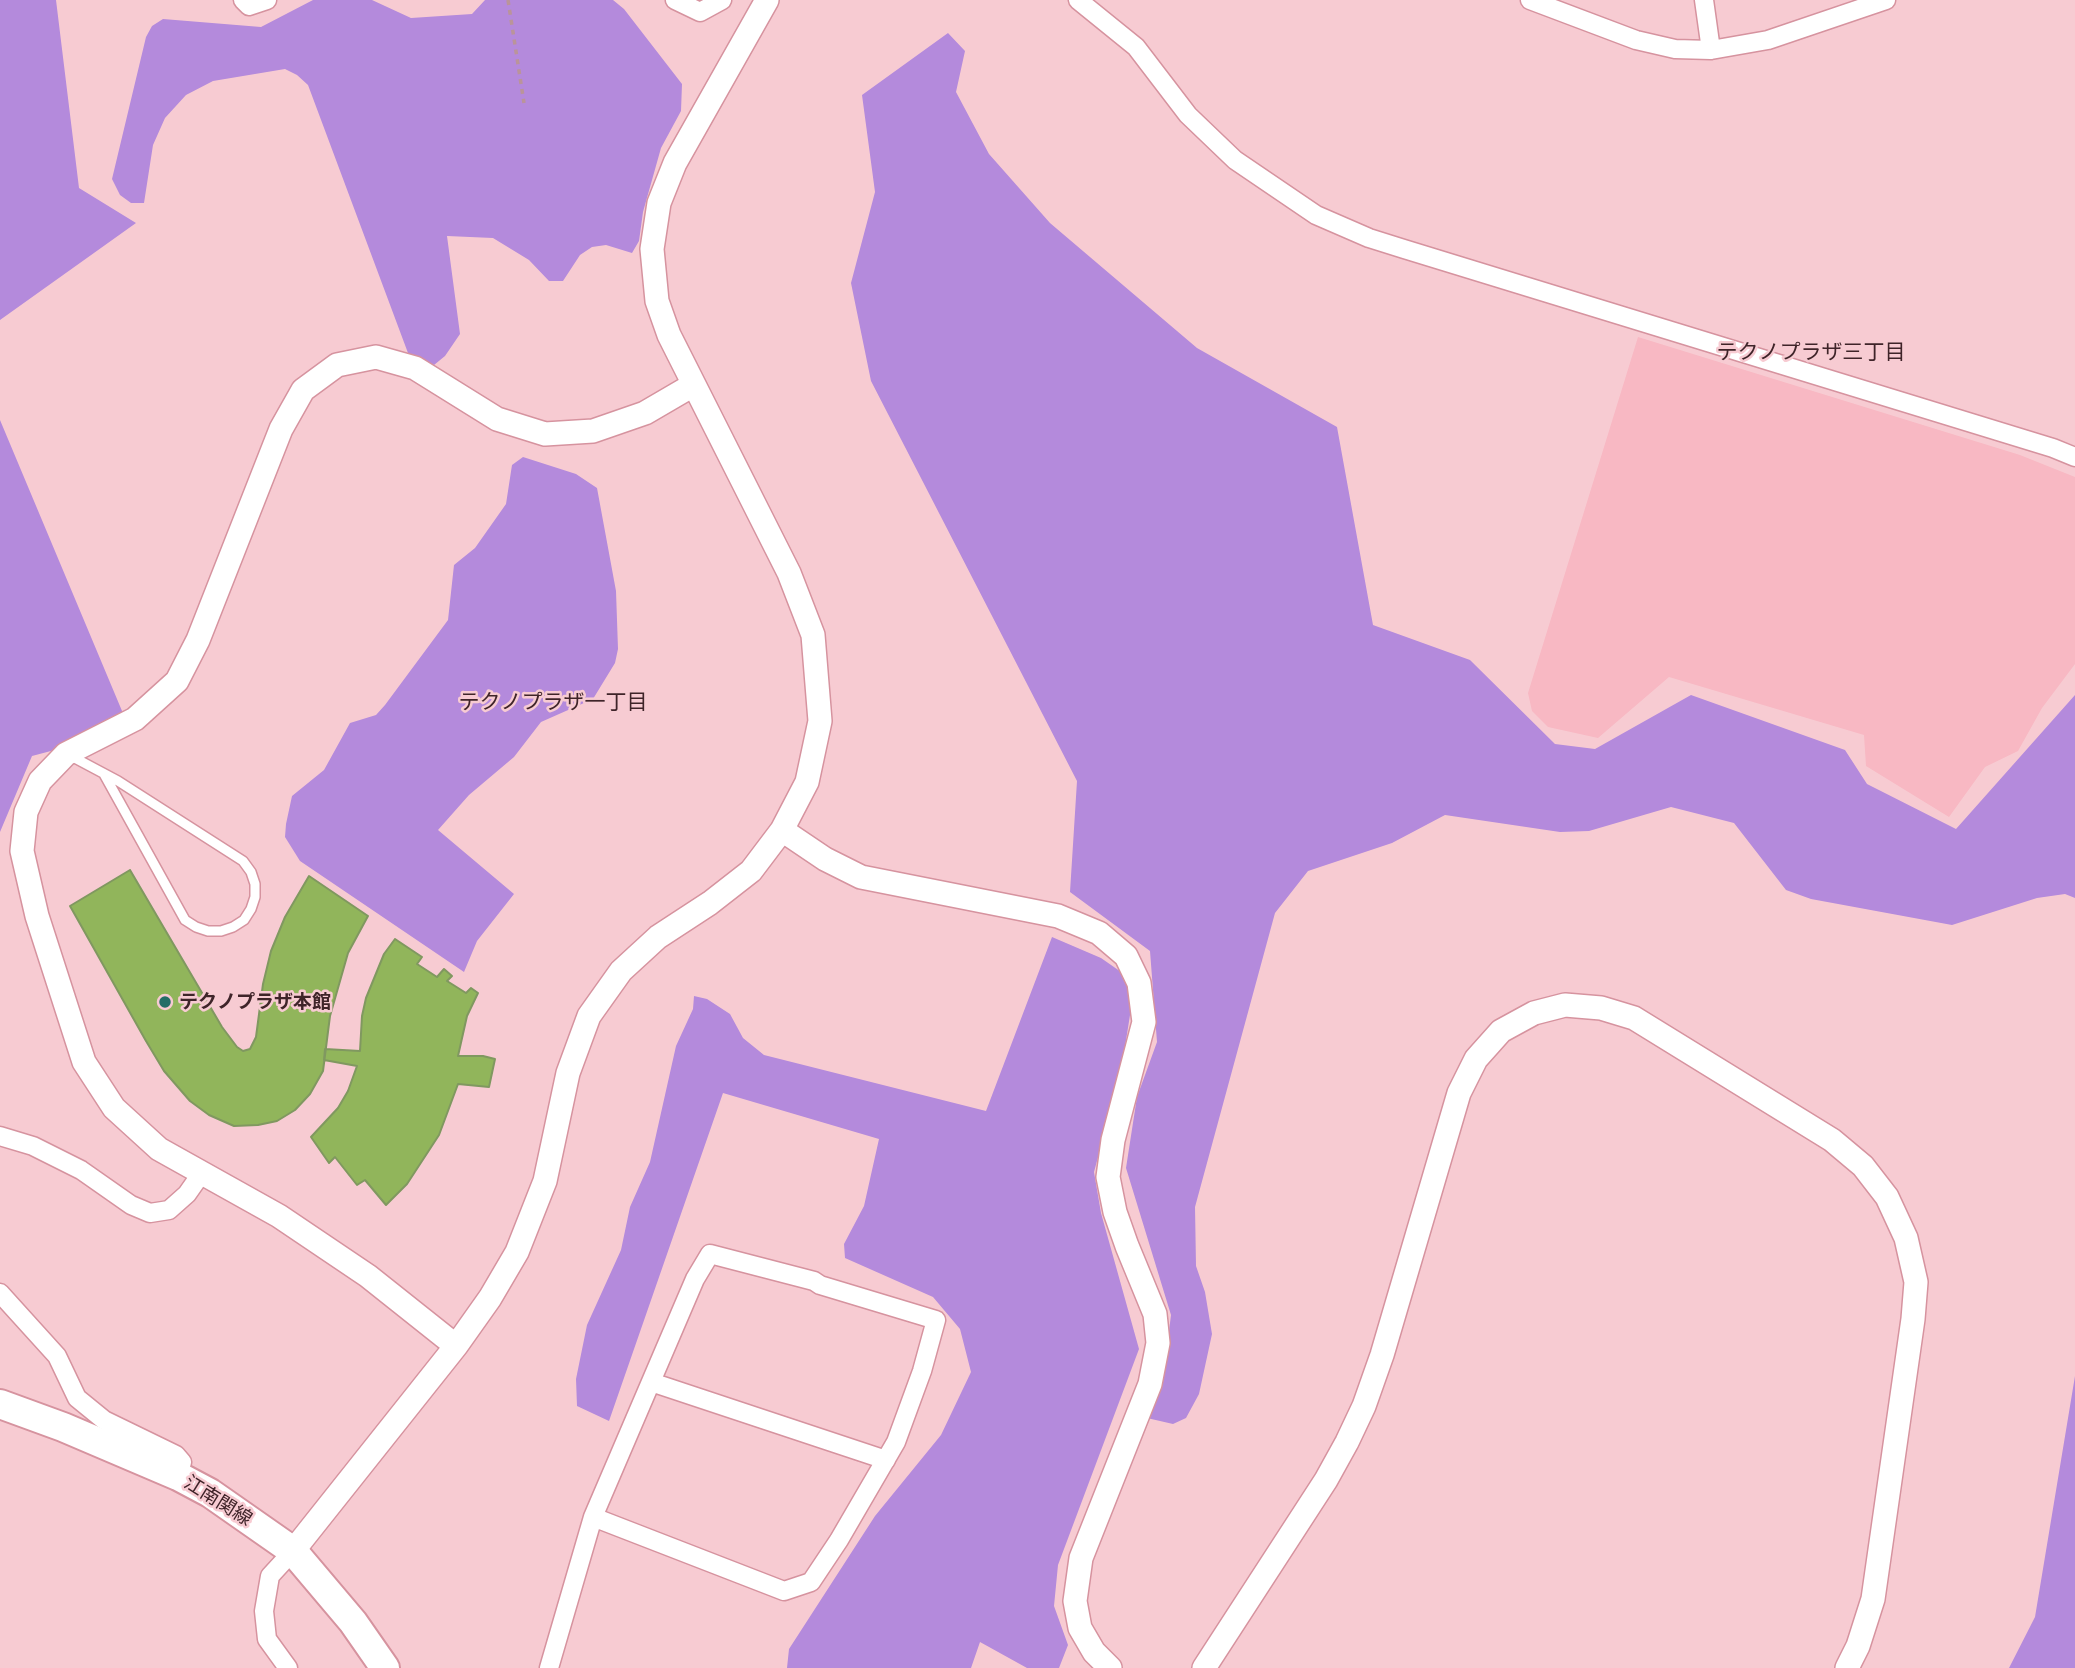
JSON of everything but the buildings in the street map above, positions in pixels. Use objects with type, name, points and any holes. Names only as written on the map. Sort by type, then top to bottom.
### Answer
[{"type":"main road","name":"江南関線","points":[[0,1404],[63,1427],[178,1476],[210,1493],[293,1551],[352,1622],[385,1668]]},
{"type":"street","points":[[243,0],[249,6],[267,0]]},
{"type":"street","points":[[674,0],[700,12],[722,0]]},
{"type":"street","points":[[262,1668],[282,1661],[267,1639],[264,1611],[270,1576],[293,1551],[456,1346],[490,1298],[517,1252],[545,1181],[568,1073],[589,1016],[621,971],[658,937],[710,903],[751,871],[782,830],[807,782],[820,721],[813,635],[789,573],[668,335],[657,301],[652,249],[659,203],[675,163],[767,0]]},
{"type":"street","points":[[1530,0],[1636,40],[1675,49],[1711,50],[1768,40],[1886,0]]},
{"type":"street","points":[[1704,0],[1711,50]]},
{"type":"street","points":[[1082,1],[1136,47],[1188,116],[1235,160],[1316,215],[1368,238],[2075,457]]},
{"type":"street","points":[[456,1346],[368,1276],[279,1216],[159,1149],[114,1108],[83,1062],[37,916],[22,851],[26,812],[40,780],[66,754],[135,719],[177,681],[198,640],[281,429],[303,390],[337,365],[376,357],[415,368],[497,419],[545,434],[593,431],[645,413],[693,384]]},
{"type":"street","points":[[782,830],[825,859],[862,877],[1058,916],[1099,933],[1126,957],[1139,983],[1144,1022],[1113,1140],[1108,1177],[1115,1212],[1127,1247],[1155,1314],[1158,1343],[1146,1396],[1081,1558],[1075,1601],[1080,1628],[1094,1652],[1110,1668]]},
{"type":"street","points":[[1204,1668],[1326,1480],[1364,1406],[1382,1355],[1459,1093],[1476,1059],[1501,1031],[1534,1013],[1565,1005],[1601,1008],[1634,1018],[1832,1140],[1863,1166],[1887,1197],[1906,1238],[1916,1282],[1913,1319],[1873,1599],[1858,1646],[1847,1668]]},
{"type":"street","points":[[0,1136],[33,1146],[81,1170],[131,1205],[150,1213],[169,1210],[187,1194],[201,1174]]},
{"type":"street","points":[[549,1668],[593,1517],[695,1279],[710,1254],[814,1281],[936,1320],[896,1442],[839,1540],[811,1582],[784,1591],[593,1517]]},
{"type":"street","points":[[0,1293],[57,1356],[77,1398],[87,1409],[176,1455],[182,1462],[178,1476]]},
{"type":"street","points":[[651,1382],[886,1460]]},
{"type":"lane","points":[[66,754],[118,781],[243,861],[255,884],[255,897],[244,920],[221,931],[208,932],[196,928],[186,920],[104,774]]},
{"type":"path","points":[[508,0],[524,103]]},
{"type":"shaded area","points":[[0,0],[56,0],[79,188],[136,223],[0,320]]},
{"type":"shaded area","points":[[313,0],[372,0],[411,18],[472,14],[485,0],[613,0],[624,9],[682,84],[681,111],[661,148],[643,212],[639,241],[632,253],[606,245],[592,247],[580,255],[563,281],[549,281],[529,260],[493,238],[447,236],[460,334],[445,356],[434,365],[408,353],[308,85],[285,69],[213,81],[186,95],[165,118],[153,145],[144,203],[131,203],[120,195],[112,179],[146,37],[152,26],[163,19],[261,27]]},
{"type":"shaded area","points":[[948,33],[965,51],[956,92],[989,154],[1050,223],[1197,348],[1337,427],[1373,625],[1470,660],[1555,744],[1595,749],[1691,695],[1845,750],[1867,784],[1956,829],[2075,695],[2075,898],[2065,894],[2037,898],[1952,925],[1811,899],[1786,890],[1734,823],[1671,807],[1589,831],[1560,832],[1445,815],[1392,843],[1308,871],[1275,913],[1195,1207],[1196,1266],[1205,1292],[1212,1334],[1199,1394],[1186,1418],[1173,1424],[1147,1418],[1166,1355],[1171,1315],[1126,1168],[1137,1097],[1157,1042],[1150,951],[1070,892],[1077,781],[871,381],[851,283],[875,192],[862,95]]},
{"type":"shaded area","points":[[1638,337],[2020,455],[2075,477],[2075,664],[2042,708],[2018,751],[1985,767],[1949,817],[1866,766],[1864,735],[1669,677],[1598,738],[1548,727],[1532,711],[1528,693]]},
{"type":"shaded area","points":[[0,420],[130,730],[32,756],[0,832]]},
{"type":"shaded area","points":[[523,457],[576,474],[597,488],[616,591],[618,649],[615,663],[593,699],[541,722],[514,757],[469,795],[438,830],[514,894],[477,941],[464,972],[300,861],[285,837],[286,824],[292,796],[324,770],[350,723],[376,715],[385,705],[448,620],[454,565],[475,548],[506,504],[512,465]]},
{"type":"shaded area","points":[[1052,937],[1101,958],[1124,974],[1130,986],[1130,1015],[1121,1072],[1094,1172],[1101,1213],[1139,1349],[1058,1565],[1054,1606],[1068,1645],[1059,1668],[1027,1668],[980,1642],[971,1668],[787,1668],[789,1649],[875,1516],[941,1435],[971,1372],[960,1329],[933,1297],[845,1258],[844,1244],[864,1206],[879,1139],[723,1093],[609,1421],[577,1406],[576,1379],[587,1325],[621,1250],[630,1207],[650,1162],[676,1046],[693,1009],[694,996],[707,999],[730,1014],[743,1038],[764,1055],[986,1111]]},
{"type":"shaded area","points":[[2075,1376],[2075,1668],[2009,1668],[2035,1617]]},
{"type":"place","name":"テクノプラザ本館","points":[[165,1002]]},
{"type":"district","name":"テクノプラザ三丁目","points":[[1811,353]]},
{"type":"district","name":"テクノプラザ一丁目","points":[[553,703]]}]
